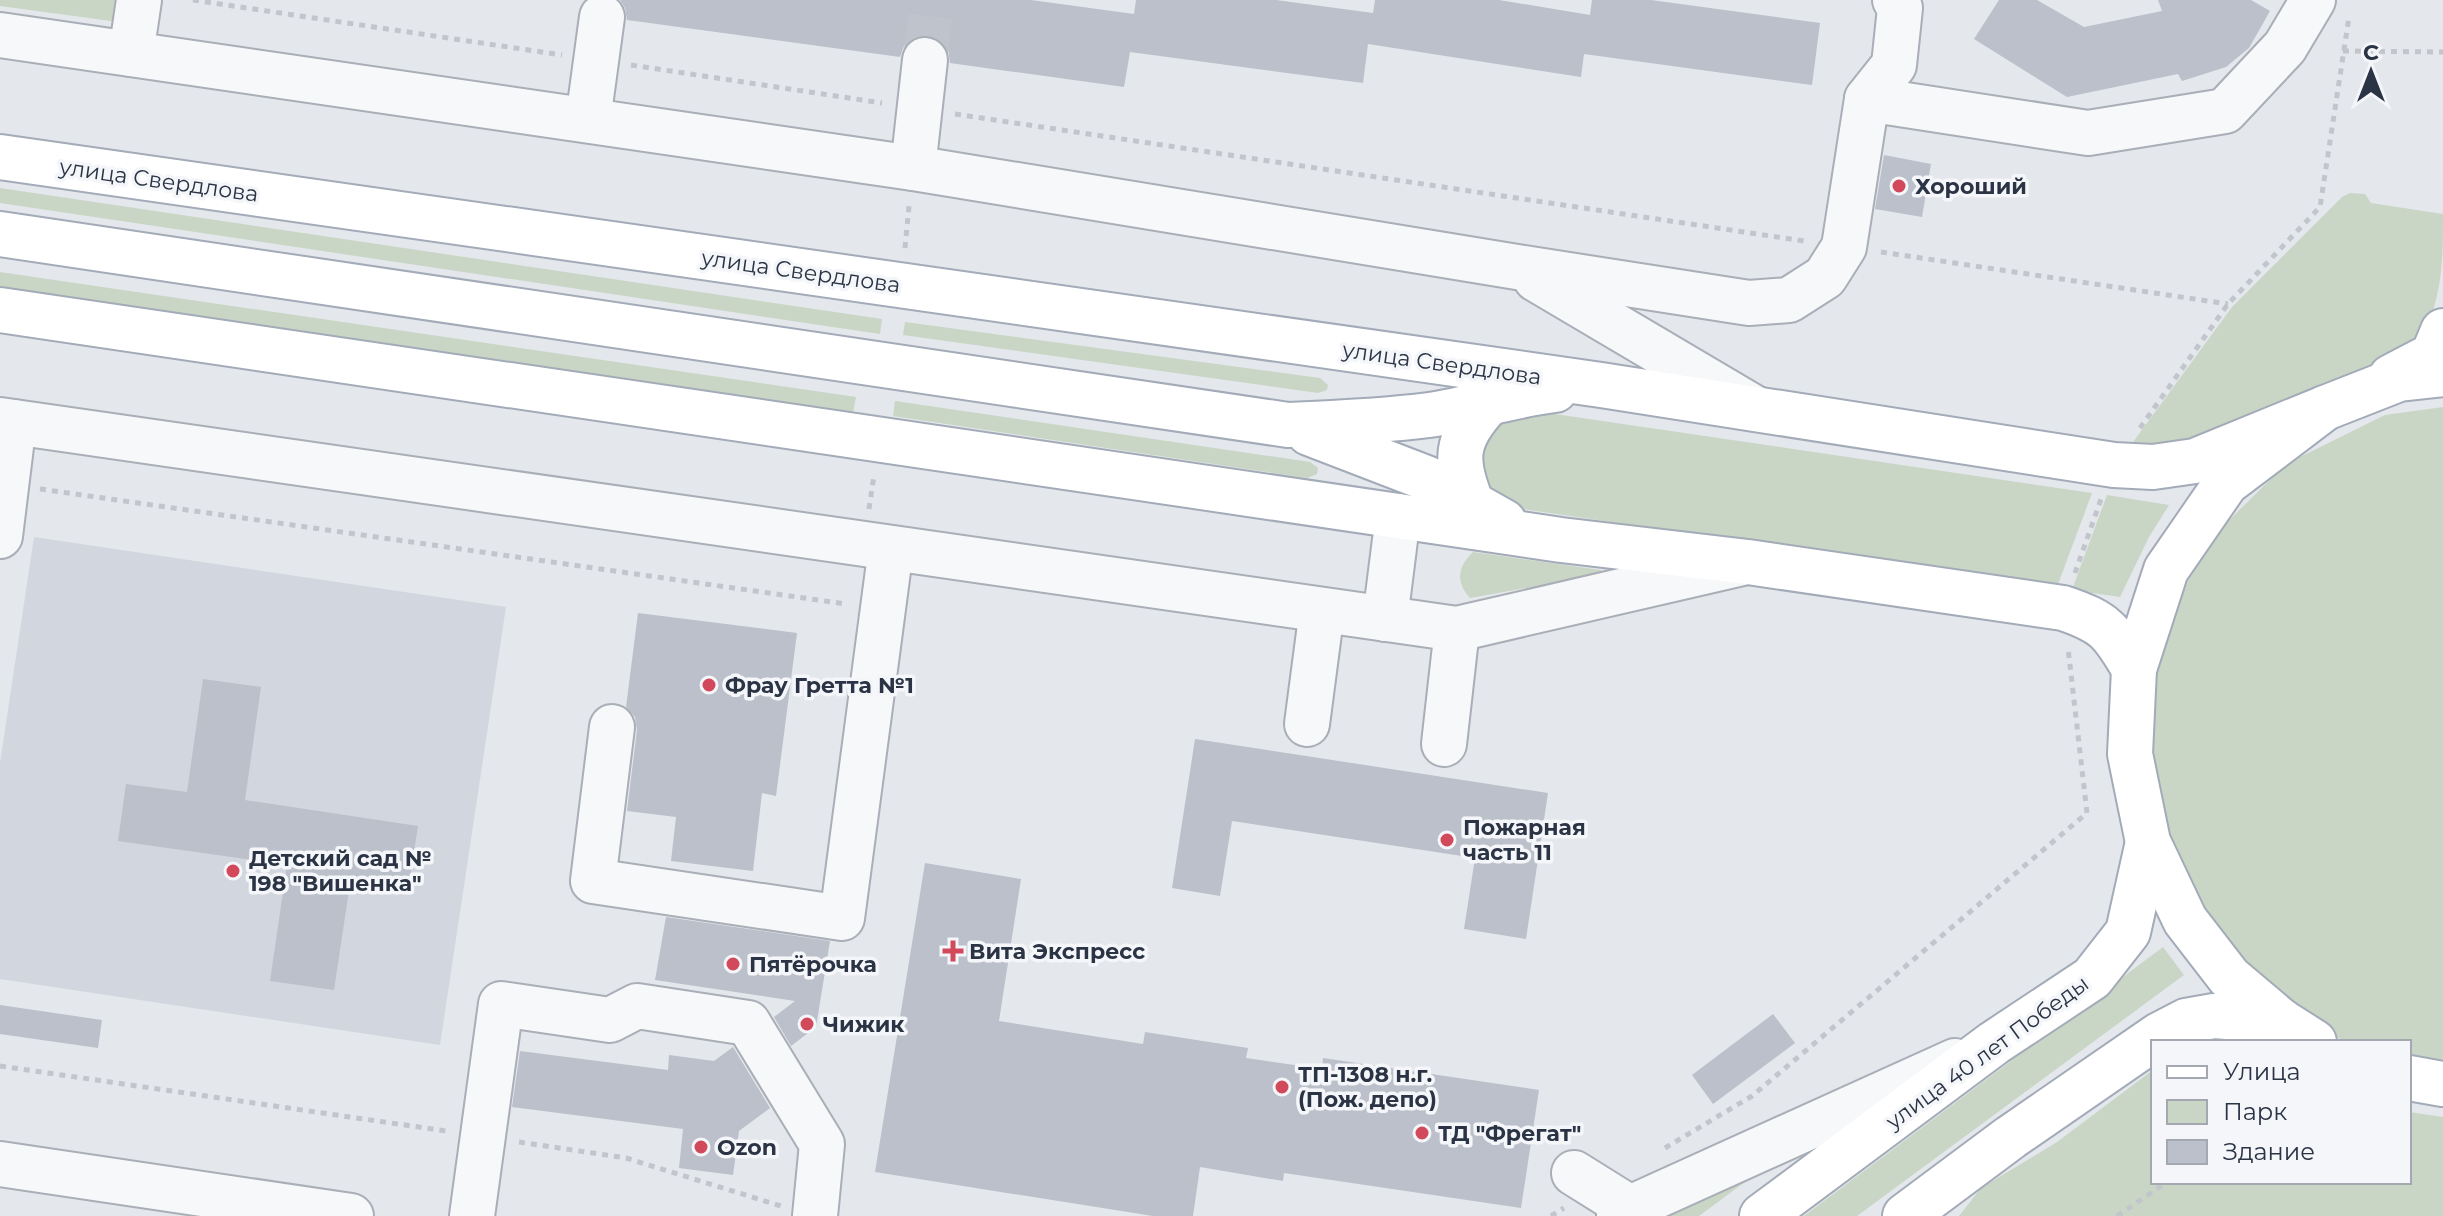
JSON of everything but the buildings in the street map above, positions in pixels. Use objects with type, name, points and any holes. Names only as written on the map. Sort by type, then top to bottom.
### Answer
[{"type":"main road","name":"улица Свердлова","points":[[0,157],[1601,385],[2114,465],[2153,467],[2195,461],[2325,408]]},
{"type":"main road","name":"улица Свердлова","points":[[0,234],[1288,425],[1373,421],[1487,405],[1515,395],[1601,385]]},
{"type":"main road","name":"улица Свердлова","points":[[0,310],[1561,540],[1748,562],[2063,608],[2093,618],[2118,641],[2134,669]]},
{"type":"main road","points":[[2297,1032],[2229,977],[2185,920],[2148,842],[2130,754],[2134,669],[2166,570],[2226,483],[2325,408],[2433,355],[2443,331]]},
{"type":"main road","points":[[2366,390],[2399,379],[2443,374]]},
{"type":"main road","points":[[1472,504],[1462,480],[1460,450],[1467,427],[1487,405]]},
{"type":"main road","name":"улица Свердлова","points":[[1288,425],[1426,478],[1496,519],[1561,540]]},
{"type":"main road","name":"улица 40 лет Победы","points":[[1762,1216],[1994,1043],[2092,978],[2128,932],[2148,842]]},
{"type":"main road","points":[[2152,1040],[2186,1021],[2214,1016],[2237,1016],[2297,1032]]},
{"type":"main road","points":[[1905,1216],[2011,1137],[2151,1041]]},
{"type":"street","points":[[131,54],[139,0]]},
{"type":"street","points":[[0,35],[913,168],[1749,303],[1789,300],[1825,277],[1844,247],[1867,99],[1894,65],[1900,8],[1895,0]]},
{"type":"street","points":[[1867,99],[2088,133],[2225,111],[2285,47],[2331,6]]},
{"type":"street","points":[[588,120],[602,17]]},
{"type":"street","points":[[913,168],[925,60]]},
{"type":"street","points":[[1517,267],[1758,410]]},
{"type":"street","points":[[0,536],[7,484],[7,421],[1457,629],[1748,562]]},
{"type":"street","points":[[1385,619],[1398,516]]},
{"type":"street","points":[[612,727],[593,881],[842,918],[883,609],[877,546]]},
{"type":"street","points":[[1307,724],[1322,610]]},
{"type":"street","points":[[1444,744],[1457,629]]},
{"type":"street","points":[[472,1216],[501,1004],[610,1020],[637,1006],[748,1023],[822,1144],[800,1212]]},
{"type":"street","points":[[1574,1173],[1624,1212],[1994,1043]]},
{"type":"street","points":[[1944,1216],[2011,1137]]},
{"type":"street","points":[[0,1164],[190,1204],[351,1216]]},
{"type":"path","points":[[193,0],[2228,304]]},
{"type":"path","points":[[1752,1096],[2087,813],[2063,608],[2114,465],[2228,304],[2320,207],[2343,51],[2331,6]]},
{"type":"path","points":[[2343,51],[2443,52]]},
{"type":"path","points":[[905,251],[913,168]]},
{"type":"path","points":[[874,472],[877,546]]},
{"type":"path","points":[[7,484],[883,609]]},
{"type":"path","points":[[0,1066],[626,1158],[800,1212]]},
{"type":"path","points":[[2117,1216],[2164,1184]]},
{"type":"shaded area","name":"Детский сад № 198 \"Вишенка\"","points":[[34,537],[506,607],[440,1045],[0,979],[0,763]]},
{"type":"green space","points":[[0,0],[130,0],[126,23],[0,6]]},
{"type":"green space","points":[[0,188],[882,319],[880,334],[0,203]]},
{"type":"green space","points":[[2350,193],[2365,194],[2371,203],[2443,214],[2440,283],[2431,315],[2415,346],[2229,442],[2128,449],[2232,307],[2342,197]]},
{"type":"green space","points":[[0,272],[856,397],[853,413],[0,289]]},
{"type":"green space","points":[[905,322],[1320,378],[1328,385],[1327,390],[1318,393],[903,335]]},
{"type":"green space","points":[[895,401],[1310,462],[1318,468],[1317,474],[1307,478],[893,416]]},
{"type":"green space","points":[[2443,407],[2443,1069],[2411,1061],[2411,1040],[2342,1040],[2274,1002],[2205,929],[2161,839],[2145,740],[2159,640],[2208,541],[2286,464],[2385,415]]},
{"type":"green space","points":[[1521,409],[2092,493],[2057,587],[1495,505],[1472,451],[1476,436]]},
{"type":"green space","points":[[2107,495],[2169,505],[2149,537],[2120,597],[2072,590]]},
{"type":"green space","points":[[1473,552],[1601,570],[1600,575],[1470,598],[1462,586],[1460,574]]},
{"type":"green space","points":[[2163,947],[2184,975],[1857,1216],[1804,1216]]},
{"type":"green space","points":[[2151,1072],[2151,1184],[2411,1184],[2411,1112],[2443,1117],[2443,1216],[1959,1216],[1981,1188],[2057,1142]]},
{"type":"green space","points":[[1803,1139],[1699,1216],[1634,1216]]},
{"type":"tunnel","points":[[925,60],[932,0]]},
{"type":"place","name":"Хороший","points":[[1899,186]]},
{"type":"place","name":"Фрау Гретта №1","points":[[709,685]]},
{"type":"place","name":"Пожарная часть 11","points":[[1447,840]]},
{"type":"place","name":"Детский сад № 198 \"Вишенка\"","points":[[233,871]]},
{"type":"place","name":"Вита Экспресс","points":[[953,951]]},
{"type":"place","name":"Пятёрочка","points":[[733,964]]},
{"type":"place","name":"Чижик","points":[[807,1024]]},
{"type":"place","name":"ТП-1308 н.г. (Пож. депо)","points":[[1282,1087]]},
{"type":"place","name":"ТД \"Фрегат\"","points":[[1422,1133]]},
{"type":"place","name":"Ozon","points":[[701,1147]]}]
